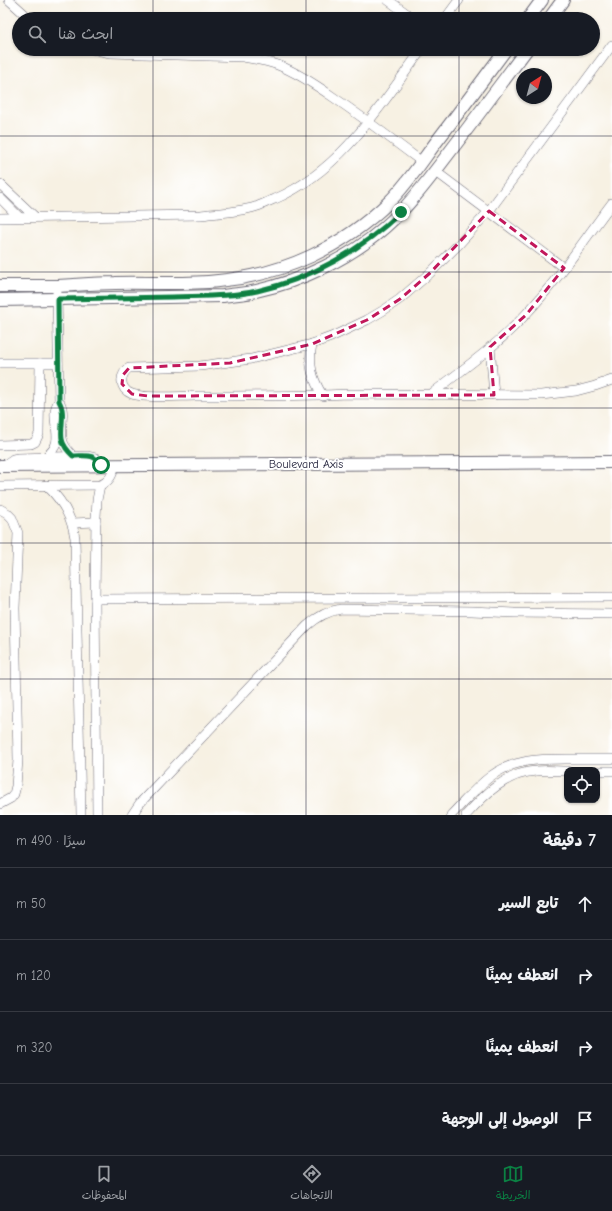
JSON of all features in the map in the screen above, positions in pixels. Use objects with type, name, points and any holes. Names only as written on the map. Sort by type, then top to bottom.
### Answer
[{"type":"street","points":[[9,0],[22,12]]},
{"type":"street","points":[[388,0],[404,12]]},
{"type":"street","points":[[451,12],[460,0]]},
{"type":"street","points":[[533,12],[542,0]]},
{"type":"street","points":[[554,12],[563,0]]},
{"type":"street","points":[[612,45],[489,210],[445,258],[400,299],[367,320],[312,344],[230,363],[200,366],[129,368],[123,375],[122,384],[128,392],[139,395],[494,395],[541,394],[576,391],[612,380]]},
{"type":"street","points":[[210,56],[243,57],[260,60],[277,65],[304,78],[370,122],[422,162]]},
{"type":"street","points":[[0,218],[201,215],[229,212],[256,206],[284,195],[311,179],[334,160],[370,122],[417,56]]},
{"type":"street","points":[[0,286],[57,286],[218,281],[264,274],[320,252],[339,242],[356,230],[391,200],[422,162],[501,56]]},
{"type":"street","points":[[0,300],[223,296],[256,291],[286,283],[327,265],[365,242],[385,227],[401,212],[470,126],[522,56]]},
{"type":"street","points":[[456,116],[470,126]]},
{"type":"street","points":[[435,171],[489,210],[564,268]]},
{"type":"street","points":[[0,184],[35,217]]},
{"type":"street","points":[[0,198],[19,218]]},
{"type":"street","points":[[430,394],[490,348],[526,315],[564,268],[612,203]]},
{"type":"street","points":[[45,457],[52,451],[56,443],[62,409],[59,401],[57,286]]},
{"type":"street","points":[[312,344],[310,355],[311,371],[323,396]]},
{"type":"street","points":[[490,348],[494,395]]},
{"type":"street","points":[[0,363],[58,363]]},
{"type":"street","points":[[0,445],[31,444],[35,442],[39,434],[40,363]]},
{"type":"street","points":[[59,420],[62,439],[65,446],[73,456]]},
{"type":"street","points":[[1,466],[13,459],[18,458],[73,456],[93,456],[101,465]]},
{"type":"street","name":"Boulevard Axis","points":[[1,466],[612,462]]},
{"type":"street","points":[[0,486],[100,485],[108,481],[114,466]]},
{"type":"street","points":[[46,485],[62,502],[72,523],[75,538],[81,815]]},
{"type":"street","points":[[97,815],[95,599],[96,522],[97,500],[100,485]]},
{"type":"street","points":[[0,509],[12,518],[18,533],[15,608],[18,760],[14,794],[11,798],[0,804]]},
{"type":"street","points":[[72,523],[96,522]]},
{"type":"street","points":[[95,599],[612,597]]},
{"type":"street","points":[[132,815],[140,803],[307,626],[328,612],[341,609],[612,614]]},
{"type":"street","points":[[452,815],[481,784],[497,772],[514,764],[539,759],[612,759]]},
{"type":"street","points":[[466,815],[490,790],[512,777],[535,770],[564,771]]},
{"type":"street","points":[[600,771],[612,771]]},
{"type":"highlighted area","points":[[489,211],[564,268],[526,315],[490,347],[494,395],[148,396],[132,394],[122,384],[123,375],[129,368],[230,363],[312,344],[367,320],[400,299],[430,273]]},
{"type":"route","points":[[101,465],[93,456],[73,456],[65,446],[62,439],[62,405],[59,401],[58,299],[223,296],[256,291],[286,283],[327,265],[365,242],[385,227],[401,212]]}]
